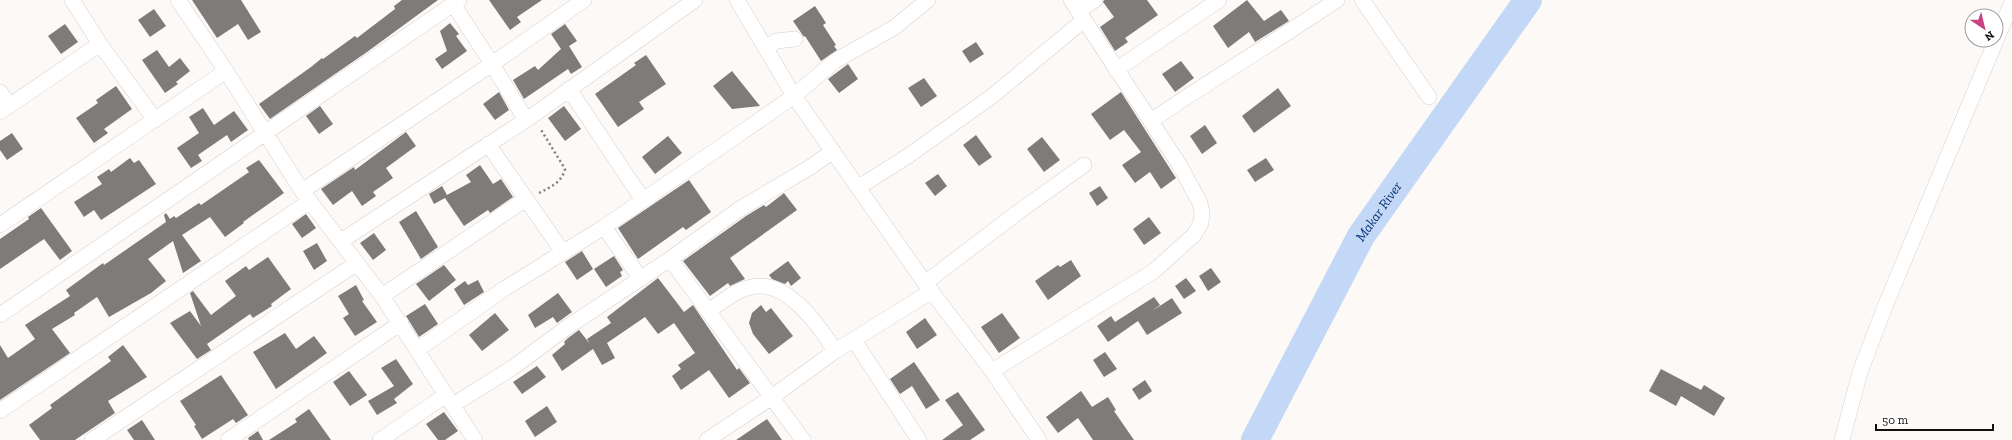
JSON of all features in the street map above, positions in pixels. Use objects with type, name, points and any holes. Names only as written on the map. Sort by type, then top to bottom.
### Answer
[{"type":"street","points":[[72,0],[100,44],[156,120]]},
{"type":"street","points":[[178,0],[226,71],[306,196],[382,296],[475,440]]},
{"type":"street","points":[[0,411],[584,0]]},
{"type":"street","points":[[341,241],[529,118],[696,0]]},
{"type":"street","points":[[737,0],[794,96],[928,287],[992,371],[1039,440]]},
{"type":"street","points":[[417,350],[504,289],[643,200],[794,96],[836,61],[895,27],[928,0]]},
{"type":"street","points":[[859,187],[908,156],[991,97],[1077,10],[1095,0]]},
{"type":"street","points":[[1116,70],[1219,0]]},
{"type":"street","points":[[1152,121],[1192,93],[1337,0]]},
{"type":"street","points":[[1362,0],[1429,97]]},
{"type":"street","points":[[0,315],[456,2],[492,64],[529,118]]},
{"type":"street","points":[[1842,440],[1860,372],[1886,304],[2012,2]]},
{"type":"street","points":[[992,371],[1154,271],[1194,236],[1201,223],[1202,213],[1200,203],[1179,164],[1152,121],[1116,70],[1077,10]]},
{"type":"street","points":[[766,48],[776,41],[795,38]]},
{"type":"street","points":[[0,92],[5,108],[100,44]]},
{"type":"street","points":[[0,225],[226,71]]},
{"type":"street","points":[[569,89],[643,200]]},
{"type":"street","points":[[488,144],[562,251]]},
{"type":"street","points":[[380,440],[449,400],[506,372],[566,328],[642,279],[738,210],[812,166],[833,151]]},
{"type":"street","points":[[707,440],[772,397],[835,350],[854,340],[928,287],[1023,209],[1084,165]]},
{"type":"street","points":[[382,296],[526,199]]},
{"type":"street","points":[[604,226],[642,279]]},
{"type":"street","points":[[670,259],[803,440]]},
{"type":"street","points":[[92,440],[357,263]]},
{"type":"street","points":[[709,311],[725,298],[739,292],[760,286],[773,288],[788,297],[812,318],[835,350]]},
{"type":"street","points":[[228,440],[400,323]]},
{"type":"street","points":[[854,340],[919,440]]},
{"type":"path","points":[[526,199],[551,187],[564,177],[565,169],[529,118]]},
{"type":"building","points":[[192,0],[241,0],[261,32],[248,40],[238,24],[217,38]]},
{"type":"building","points":[[402,0],[438,0],[367,52],[270,119],[259,104],[322,58],[323,59],[355,36],[357,38],[395,9],[394,6]]},
{"type":"building","points":[[489,0],[542,0],[517,17],[521,22],[510,30]]},
{"type":"building","points":[[1104,0],[1147,0],[1158,15],[1125,38],[1128,42],[1115,51],[1100,27],[1114,17],[1103,2]]},
{"type":"building","points":[[1247,0],[1264,21],[1281,10],[1289,21],[1255,42],[1249,32],[1228,48],[1213,26]]},
{"type":"building","points":[[815,6],[826,23],[823,25],[836,45],[834,46],[837,50],[821,61],[805,36],[804,37],[793,21]]},
{"type":"building","points":[[154,9],[166,26],[150,37],[138,20]]},
{"type":"building","points":[[450,23],[459,34],[456,36],[467,51],[442,69],[435,59],[447,51],[440,31]]},
{"type":"building","points":[[65,24],[78,42],[61,54],[48,36]]},
{"type":"building","points":[[565,24],[577,41],[569,46],[582,67],[571,74],[568,69],[524,99],[513,80],[535,66],[538,70],[561,49],[551,34]]},
{"type":"building","points":[[976,42],[984,54],[970,63],[962,51]]},
{"type":"building","points":[[157,50],[169,67],[180,58],[190,71],[176,82],[178,84],[165,93],[142,60]]},
{"type":"building","points":[[646,55],[666,84],[639,102],[644,109],[618,127],[595,94],[636,65],[634,63]]},
{"type":"building","points":[[1181,61],[1194,78],[1175,92],[1162,74]]},
{"type":"building","points":[[848,64],[858,79],[839,93],[828,79]]},
{"type":"building","points":[[732,71],[760,106],[732,109],[713,86]]},
{"type":"building","points":[[924,78],[937,96],[921,107],[908,88]]},
{"type":"building","points":[[116,86],[132,109],[104,129],[108,133],[94,143],[76,118],[98,103],[96,100]]},
{"type":"building","points":[[1278,88],[1291,106],[1254,133],[1242,116]]},
{"type":"building","points":[[499,92],[509,110],[495,120],[483,104]]},
{"type":"building","points":[[1121,92],[1176,178],[1161,189],[1150,172],[1135,183],[1122,165],[1141,152],[1124,130],[1110,140],[1091,114]]},
{"type":"building","points":[[320,106],[333,124],[319,134],[306,116]]},
{"type":"building","points":[[564,106],[581,129],[565,141],[548,118]]},
{"type":"building","points":[[203,108],[214,125],[234,111],[248,130],[231,142],[227,135],[198,155],[202,161],[191,168],[177,148],[199,133],[189,117]]},
{"type":"building","points":[[1205,125],[1217,143],[1202,154],[1190,136]]},
{"type":"building","points":[[406,132],[416,146],[386,168],[393,178],[373,192],[376,196],[362,206],[352,191],[333,205],[321,189],[354,167],[355,170]]},
{"type":"building","points":[[12,133],[23,149],[7,160],[0,150],[0,141]]},
{"type":"building","points":[[976,135],[992,157],[979,166],[963,145]]},
{"type":"building","points":[[668,136],[682,153],[655,174],[642,157]]},
{"type":"building","points":[[1042,137],[1060,160],[1044,172],[1027,149]]},
{"type":"building","points":[[130,158],[134,163],[139,160],[156,184],[101,220],[94,210],[84,217],[74,202],[102,184],[97,177],[109,169],[111,172]]},
{"type":"building","points":[[1266,158],[1274,170],[1255,182],[1247,170]]},
{"type":"building","points":[[259,160],[284,193],[243,222],[244,223],[225,237],[210,217],[182,235],[201,261],[183,273],[173,241],[148,259],[166,281],[151,293],[109,317],[97,297],[74,313],[75,315],[52,329],[70,353],[0,400],[0,345],[8,358],[35,339],[25,325],[70,296],[66,290],[103,263],[104,265],[166,222],[164,215],[166,213],[170,219],[174,216],[176,218],[199,203],[201,205],[249,172],[246,168]]},
{"type":"building","points":[[480,165],[493,184],[501,179],[513,197],[490,213],[488,210],[464,226],[445,198],[434,204],[429,194],[442,186],[447,195],[471,182],[466,175]]},
{"type":"building","points":[[938,174],[947,186],[935,196],[925,183]]},
{"type":"building","points":[[689,180],[711,212],[686,230],[683,227],[638,259],[618,228]]},
{"type":"building","points":[[1100,186],[1108,198],[1097,206],[1089,193]]},
{"type":"building","points":[[784,193],[797,210],[730,258],[745,279],[730,286],[728,283],[710,296],[683,261],[746,216],[764,205],[766,207]]},
{"type":"building","points":[[41,208],[72,251],[60,260],[44,239],[0,269],[0,239],[29,219],[28,217]]},
{"type":"building","points":[[416,211],[438,247],[421,259],[399,222]]},
{"type":"building","points":[[306,214],[316,228],[302,238],[292,224]]},
{"type":"building","points":[[1149,217],[1161,233],[1144,245],[1133,229]]},
{"type":"building","points":[[374,233],[386,250],[373,260],[360,243]]},
{"type":"building","points":[[317,243],[327,261],[314,270],[303,251]]},
{"type":"building","points":[[582,251],[593,269],[577,280],[565,262]]},
{"type":"building","points":[[614,256],[623,270],[620,272],[622,276],[606,287],[594,269]]},
{"type":"building","points":[[268,257],[291,289],[271,304],[272,306],[253,318],[250,314],[207,344],[211,350],[197,359],[170,323],[190,311],[201,326],[190,293],[193,291],[211,315],[236,296],[225,281],[246,266],[249,270]]},
{"type":"building","points":[[1071,260],[1081,276],[1048,300],[1035,281],[1058,265],[1060,267]]},
{"type":"building","points":[[788,261],[801,278],[791,286],[788,281],[785,284],[772,279],[769,275]]},
{"type":"building","points":[[444,265],[456,280],[429,301],[416,284]]},
{"type":"building","points":[[1211,268],[1221,282],[1208,291],[1199,276]]},
{"type":"building","points":[[658,278],[684,312],[693,305],[737,370],[739,368],[750,383],[729,398],[709,370],[681,390],[672,376],[681,369],[678,365],[695,353],[674,323],[658,334],[645,317],[607,343],[615,358],[602,365],[593,349],[562,371],[552,355],[565,344],[564,342],[568,338],[579,330],[590,344],[587,339],[611,323],[607,317]]},
{"type":"building","points":[[1186,278],[1196,291],[1184,299],[1175,286]]},
{"type":"building","points":[[478,280],[484,292],[464,305],[454,289],[465,281],[468,285]]},
{"type":"building","points":[[356,285],[364,300],[362,301],[377,322],[355,336],[343,318],[349,314],[338,296]]},
{"type":"building","points":[[558,293],[572,312],[557,323],[553,317],[535,328],[528,315]]},
{"type":"building","points":[[1154,297],[1160,305],[1152,311],[1172,298],[1182,313],[1147,335],[1138,321],[1108,342],[1097,326],[1111,316],[1115,322]]},
{"type":"building","points":[[425,304],[438,324],[419,337],[406,316]]},
{"type":"building","points":[[761,305],[766,312],[771,308],[793,336],[769,354],[753,334],[749,323],[752,313]]},
{"type":"building","points":[[495,313],[509,330],[482,351],[469,335]]},
{"type":"building","points":[[1002,313],[1020,338],[999,353],[981,327]]},
{"type":"building","points":[[925,318],[937,335],[917,349],[906,332]]},
{"type":"building","points":[[285,333],[296,349],[314,336],[327,353],[276,389],[253,352]]},
{"type":"building","points":[[123,345],[147,377],[108,401],[115,413],[75,440],[40,440],[29,425],[52,408],[50,405],[111,361],[108,357]]},
{"type":"building","points":[[1105,352],[1117,369],[1104,377],[1093,360]]},
{"type":"building","points":[[396,359],[413,384],[394,399],[397,403],[377,415],[368,401],[394,386],[381,368]]},
{"type":"building","points":[[914,362],[940,400],[926,409],[912,386],[900,394],[890,379]]},
{"type":"building","points":[[537,366],[546,377],[522,394],[513,382]]},
{"type":"building","points":[[1661,369],[1701,390],[1704,385],[1725,398],[1714,416],[1681,396],[1676,406],[1649,391]]},
{"type":"building","points":[[349,371],[367,395],[350,406],[333,382]]},
{"type":"building","points":[[221,375],[248,415],[236,423],[233,419],[202,439],[194,426],[196,425],[180,401]]},
{"type":"building","points":[[1145,380],[1152,391],[1139,400],[1132,389]]},
{"type":"building","points":[[1081,391],[1092,407],[1108,397],[1116,410],[1114,411],[1134,440],[1093,440],[1078,418],[1058,433],[1046,417]]},
{"type":"building","points":[[958,392],[985,430],[970,440],[942,440],[963,425],[945,400]]},
{"type":"building","points":[[547,406],[557,422],[535,437],[525,421]]},
{"type":"building","points":[[309,409],[331,440],[269,440],[297,422],[295,419]]},
{"type":"building","points":[[444,412],[458,431],[445,440],[438,440],[426,424]]},
{"type":"building","points":[[767,419],[782,440],[736,440]]},
{"type":"building","points":[[142,420],[155,440],[134,440],[127,430]]},
{"type":"building","points":[[258,431],[263,440],[249,440],[248,438]]},
{"type":"waterway","name":"Makar River","points":[[1255,440],[1361,236],[1528,0]]}]
